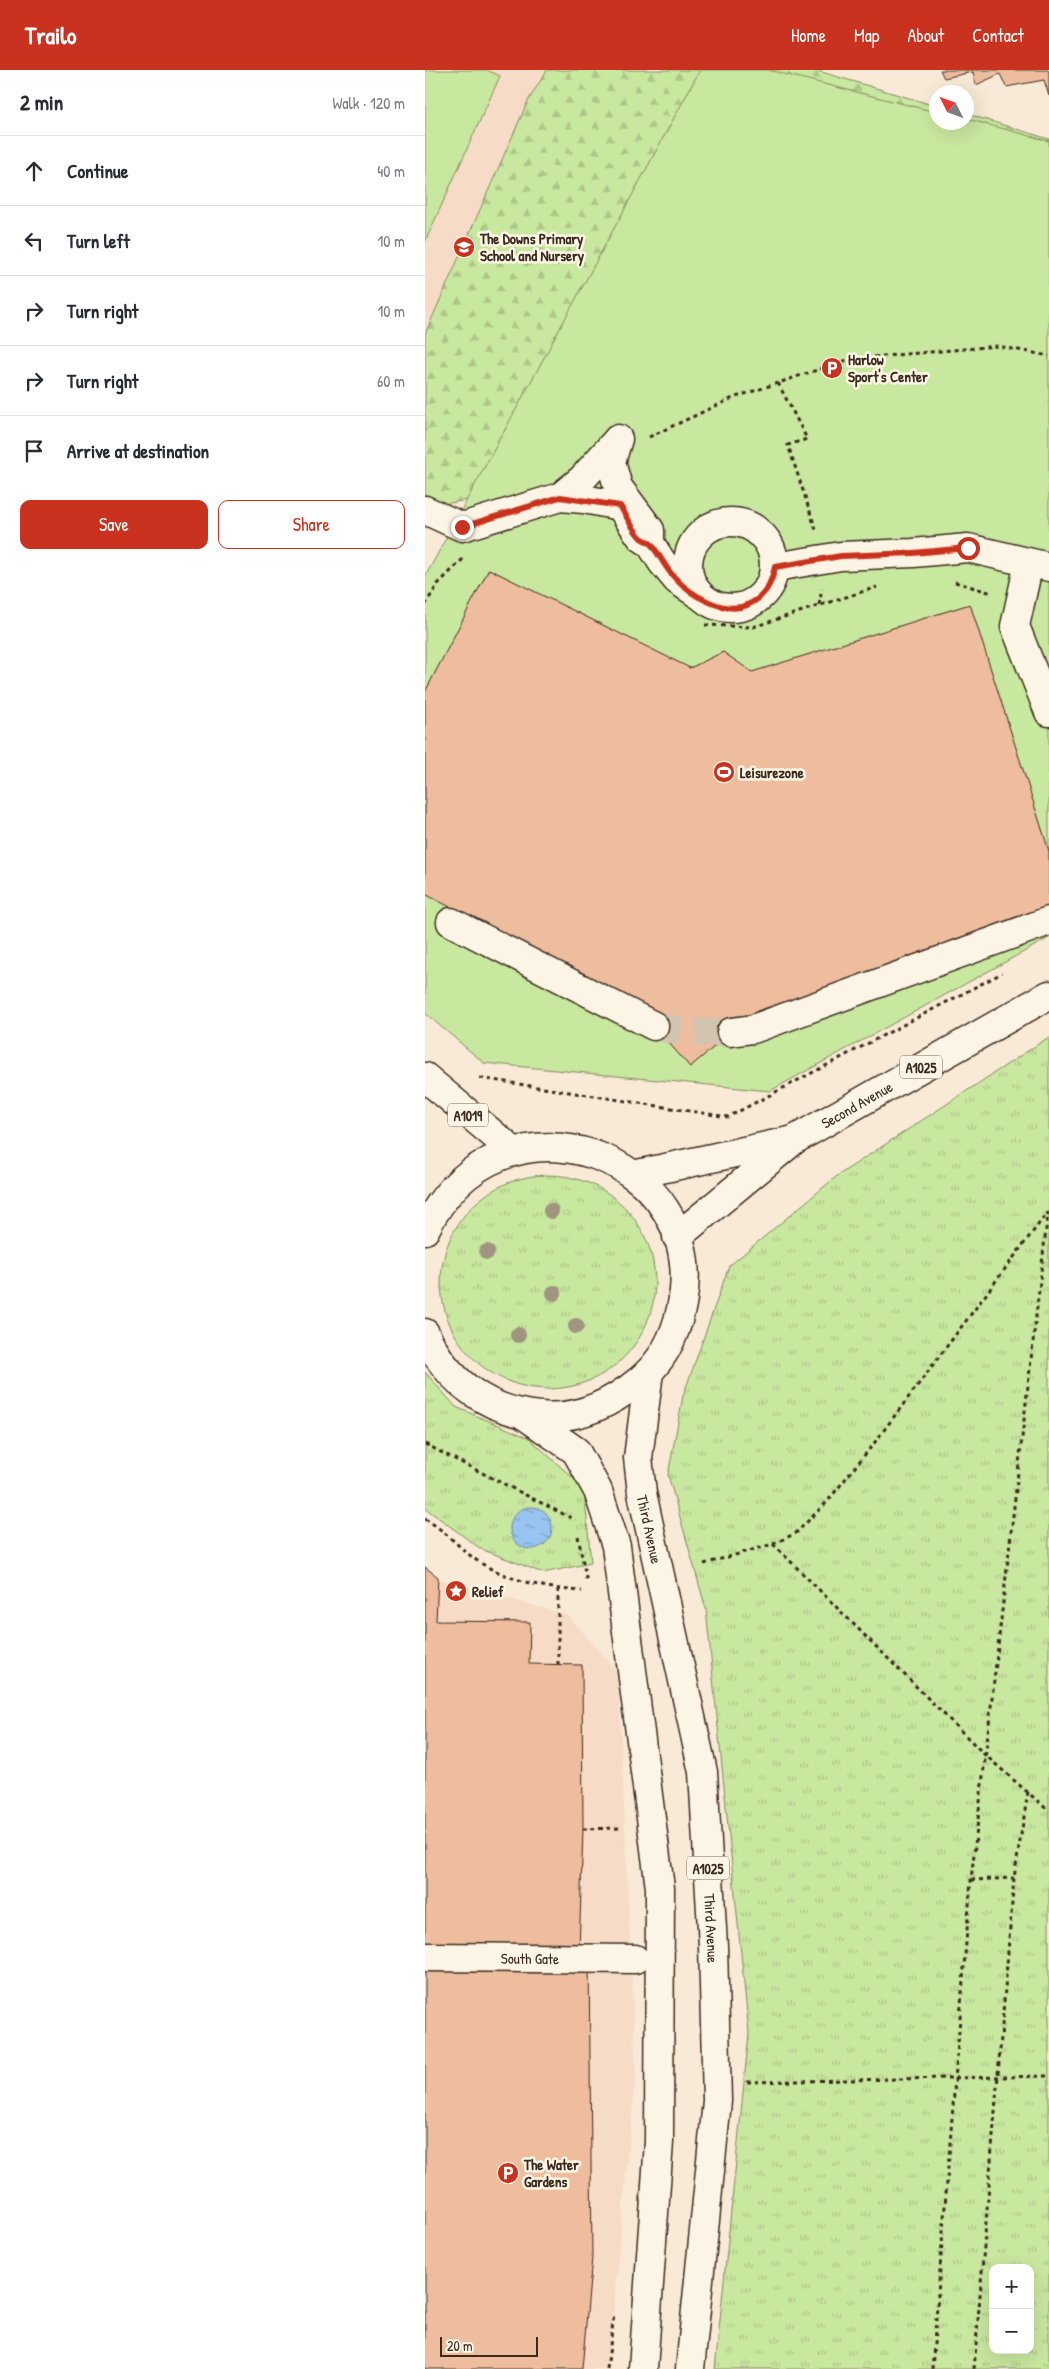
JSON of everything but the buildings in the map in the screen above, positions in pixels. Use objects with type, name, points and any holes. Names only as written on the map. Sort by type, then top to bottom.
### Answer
[{"type":"main road","points":[[560,497],[582,479],[617,473]]},
{"type":"main road","points":[[425,510],[462,527],[560,497],[617,473]]},
{"type":"main road","points":[[617,473],[641,537],[650,543],[677,580],[702,597],[714,605],[727,609],[741,608],[754,602],[764,593],[772,581],[775,567],[768,542],[754,529],[736,522],[711,528],[700,536],[693,546],[689,558],[689,573],[693,586],[702,597]]},
{"type":"main road","points":[[775,567],[841,556],[913,553],[968,548],[1039,565],[1015,626],[1049,712]]},
{"type":"main road","points":[[731,1032],[753,1029],[1049,921]]},
{"type":"main road","points":[[451,922],[654,1026]]},
{"type":"main road","name":"Second Avenue","points":[[677,1237],[794,1140],[1049,995]]},
{"type":"main road","name":"A1019","points":[[425,1077],[513,1151]]},
{"type":"main road","name":"Second Avenue","points":[[633,1175],[794,1140]]},
{"type":"main road","points":[[425,1333],[433,1351],[453,1377],[476,1395],[502,1408],[524,1415],[547,1417],[581,1413],[619,1398],[649,1372],[665,1351],[675,1330],[684,1294],[684,1265],[677,1237],[666,1212],[651,1191],[633,1175],[609,1160],[581,1150],[545,1146],[513,1151],[488,1161],[465,1175],[428,1212]]},
{"type":"main road","name":"Third Avenue","points":[[649,1372],[638,1458],[642,1493],[703,1772],[713,1946],[717,2101],[690,2369]]},
{"type":"main road","points":[[524,1415],[576,1451],[598,1491],[616,1546],[660,1888],[659,2142],[643,2369]]},
{"type":"main road","name":"South Gate","points":[[425,1957],[635,1959]]},
{"type":"path","points":[[617,473],[638,442],[733,398],[850,359],[998,346],[1049,356]]},
{"type":"path","points":[[779,383],[807,439],[788,444],[826,559],[819,606]]},
{"type":"path","points":[[480,1078],[728,1117],[1006,971]]},
{"type":"path","points":[[704,1564],[773,1544],[796,1534],[827,1502],[875,1442],[1048,1211]]},
{"type":"path","points":[[932,2369],[971,1880],[1048,1211]]},
{"type":"path","points":[[425,1444],[575,1520],[589,1591]]},
{"type":"path","points":[[425,1519],[480,1562],[517,1580],[558,1589],[582,1591]]},
{"type":"path","points":[[773,1544],[984,1754],[1049,1811]]},
{"type":"path","points":[[558,1589],[558,1664]]},
{"type":"path","points":[[974,2369],[1014,1878],[1028,1792]]},
{"type":"path","points":[[620,1819],[621,1834]]},
{"type":"path","points":[[583,1829],[621,1828]]},
{"type":"path","points":[[971,1880],[1014,1878]]},
{"type":"path","points":[[716,2082],[1049,2076]]},
{"type":"path","points":[[607,2369],[614,2311]]},
{"type":"shaded area","name":"The Downs Primary School and Nursery","points":[[425,70],[580,70],[425,424]]},
{"type":"shaded area","points":[[425,1575],[568,1615],[618,1672],[636,2071],[608,2369],[425,2369]]},
{"type":"green space","points":[[425,70],[487,70],[500,76],[425,242]]},
{"type":"green space","points":[[547,70],[815,70],[929,104],[929,130],[974,130],[974,116],[1049,139],[1049,184],[566,483],[444,504],[425,496],[425,334],[528,101]]},
{"type":"green space","points":[[700,70],[768,70],[929,110],[929,130],[974,130],[974,121],[1049,141],[1049,938],[770,1091],[484,1063],[425,1013],[425,577]]},
{"type":"green space","points":[[1049,1037],[1049,2369],[715,2369],[749,2033],[706,1609],[668,1475],[683,1396],[729,1266],[837,1176]]},
{"type":"green space","points":[[537,1175],[559,1175],[589,1183],[608,1193],[624,1206],[637,1222],[647,1241],[655,1271],[655,1293],[647,1323],[637,1342],[624,1358],[608,1371],[579,1385],[559,1389],[537,1389],[517,1385],[497,1376],[480,1365],[465,1350],[454,1333],[445,1313],[441,1293],[441,1271],[445,1251],[454,1231],[465,1214],[480,1199],[497,1188],[517,1179]]},
{"type":"green space","points":[[425,1372],[456,1407],[529,1438],[584,1488],[591,1563],[543,1573],[481,1549],[425,1508]]},
{"type":"water","points":[[531,1507],[546,1513],[552,1528],[546,1543],[531,1549],[516,1543],[510,1528],[516,1513]]},
{"type":"tunnel","points":[[654,1026],[687,1033],[731,1032]]},
{"type":"place","name":"The Downs Primary School and Nursery","points":[[464,247]]},
{"type":"place","name":"Harlow Sport's Center","points":[[832,368]]},
{"type":"place","name":"Leisurezone","points":[[724,772]]},
{"type":"place","name":"Relief","points":[[456,1591]]},
{"type":"place","name":"The Water Gardens","points":[[508,2173]]},
{"type":"route","points":[[462,527],[560,497],[585,499],[620,506],[641,537],[650,543],[662,562],[677,580],[714,605],[727,609],[741,608],[754,602],[764,593],[772,581],[775,567],[841,556],[913,553],[968,548]]}]
